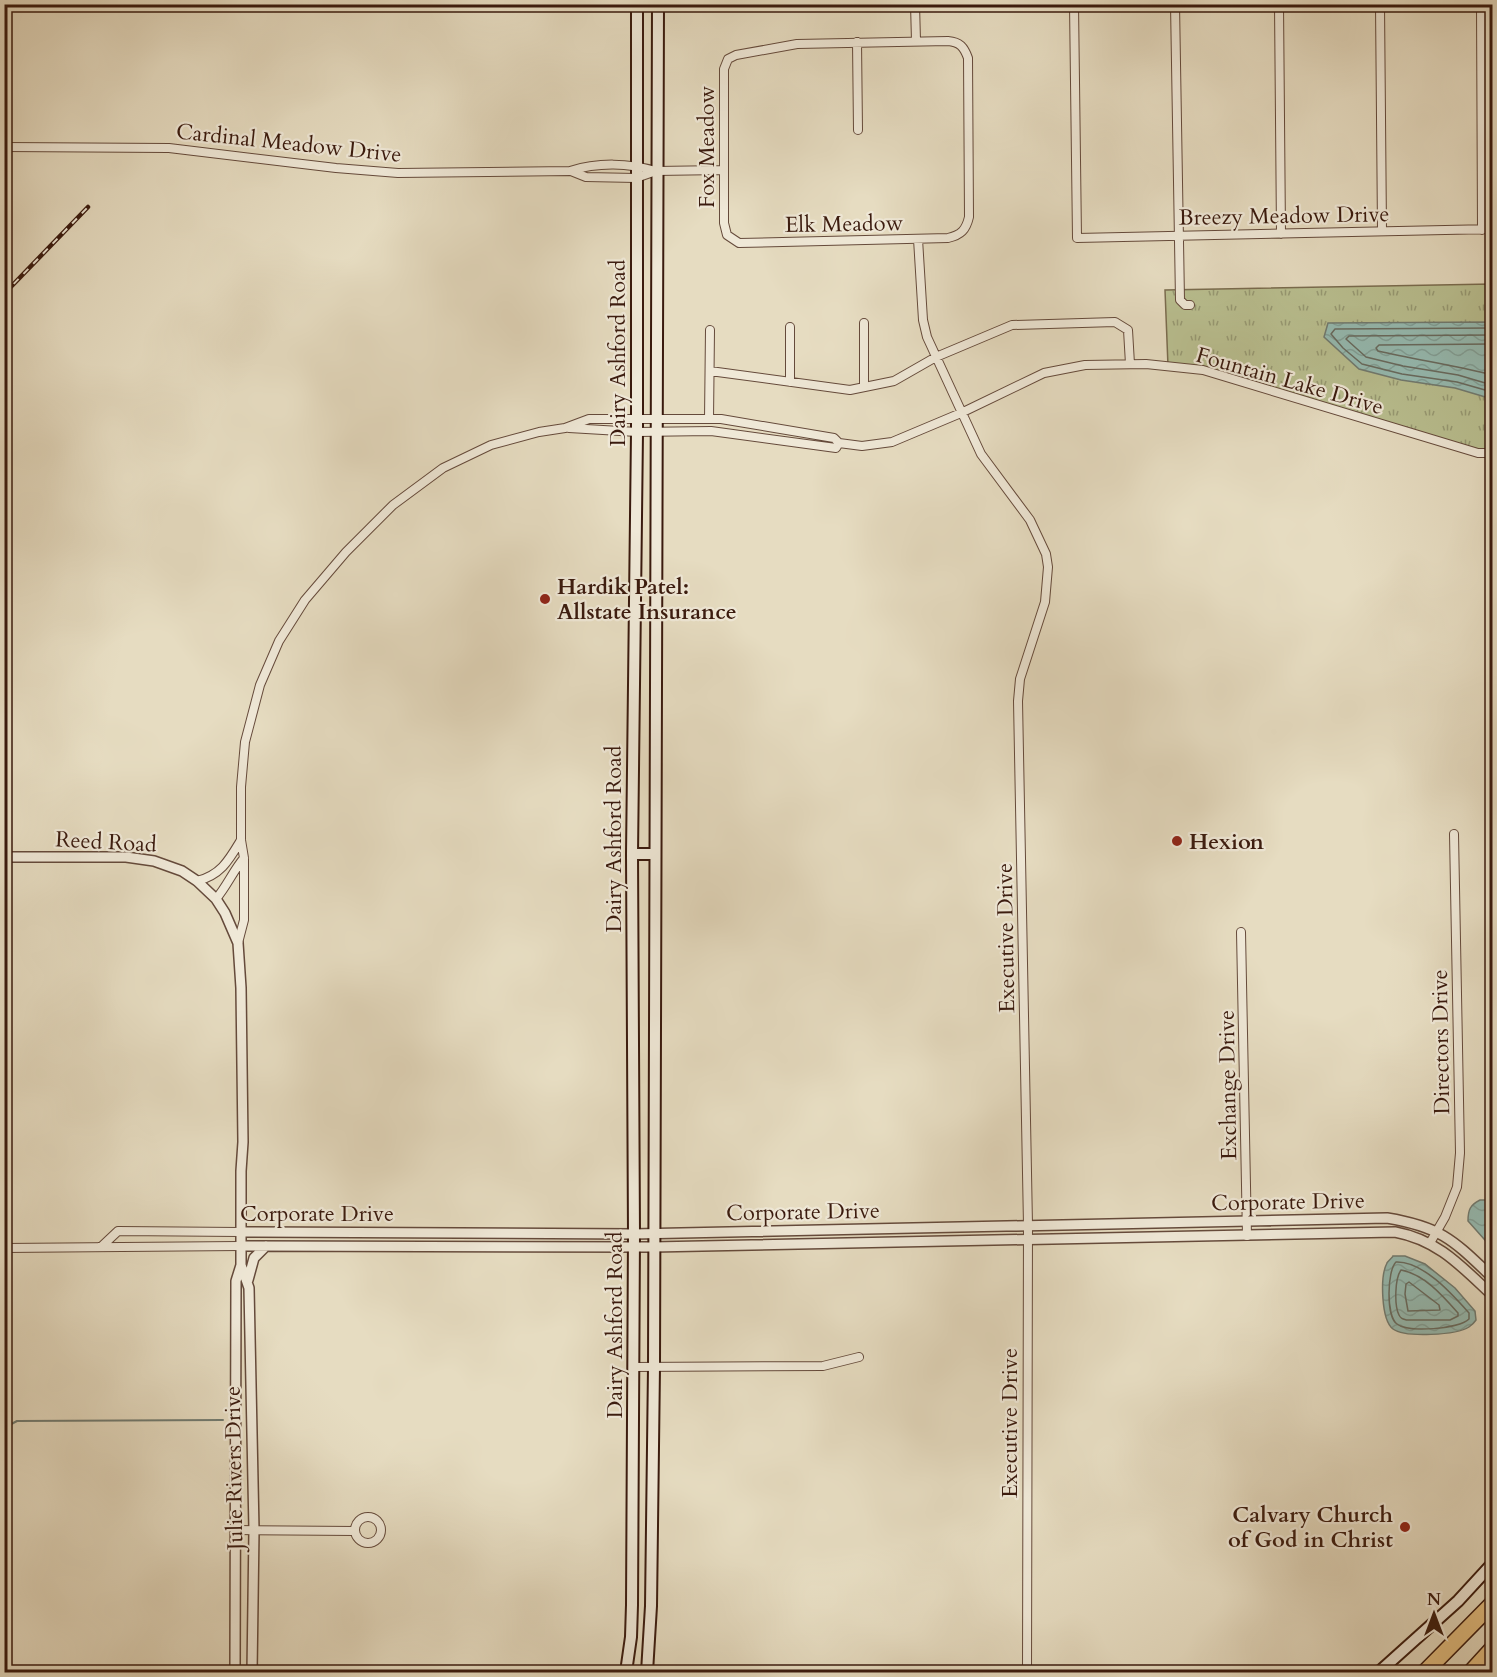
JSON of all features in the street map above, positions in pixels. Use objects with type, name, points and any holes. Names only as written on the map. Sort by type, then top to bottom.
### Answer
[{"type":"highway","points":[[1425,1672],[1492,1604]]},
{"type":"highway","points":[[1471,1672],[1492,1649]]},
{"type":"main road","name":"Dairy Ashford Road","points":[[626,1672],[632,1636],[633,1563],[632,854],[637,432],[637,4]]},
{"type":"main road","name":"Dairy Ashford Road","points":[[646,1672],[651,1606],[654,1367],[658,4]]},
{"type":"main road","points":[[636,300],[656,300]]},
{"type":"main road","points":[[635,592],[655,593]]},
{"type":"main road","points":[[633,761],[654,761]]},
{"type":"main road","points":[[632,854],[655,854]]},
{"type":"main road","points":[[633,1563],[651,1563]]},
{"type":"main road","points":[[1379,1672],[1458,1600],[1492,1564]]},
{"type":"main road","points":[[632,1605],[651,1606]]},
{"type":"street","points":[[858,130],[856,42],[916,40],[915,4]]},
{"type":"street","name":"Breezy Meadow Drive","points":[[1074,4],[1077,238],[1492,229]]},
{"type":"street","points":[[1175,4],[1180,300],[1185,305],[1190,305]]},
{"type":"street","points":[[1279,4],[1281,234]]},
{"type":"street","points":[[1380,4],[1382,231]]},
{"type":"street","points":[[1480,4],[1482,230]]},
{"type":"street","name":"Elk Meadow","points":[[727,236],[739,243],[948,238],[962,232],[969,218],[968,58],[962,46],[948,40],[916,40]]},
{"type":"street","name":"Fox Meadow","points":[[727,236],[724,223],[723,170],[724,69],[728,59],[736,55],[797,44],[856,42]]},
{"type":"street","name":"Cardinal Meadow Drive","points":[[4,147],[169,148],[336,168],[398,172],[570,171],[586,166],[636,165],[656,171],[723,170]]},
{"type":"street","name":"Cardinal Meadow Drive","points":[[570,171],[586,177],[636,178],[656,171]]},
{"type":"street","name":"Executive Drive","points":[[918,239],[923,320],[927,337],[981,454],[1037,533],[1046,554],[1048,567],[1045,602],[1020,679],[1018,701],[1028,1226],[1027,1672]]},
{"type":"street","points":[[710,371],[850,390],[894,381],[936,357],[1012,325],[1115,322],[1128,330],[1130,364]]},
{"type":"street","points":[[864,323],[864,387]]},
{"type":"street","points":[[790,327],[790,382]]},
{"type":"street","points":[[709,419],[710,330]]},
{"type":"street","name":"Fountain Lake Drive","points":[[655,419],[709,419],[766,426],[834,438],[839,443],[862,446],[892,442],[961,414],[1044,373],[1085,364],[1130,364],[1203,370],[1478,453],[1492,453]]},
{"type":"street","name":"Julie Rivers Drive","points":[[235,1672],[236,1281],[241,1265],[243,1101],[238,943],[244,920],[244,858],[240,840],[241,787],[245,742],[260,685],[279,641],[305,600],[346,552],[393,505],[443,468],[491,445],[539,432],[565,428],[589,419],[655,419]]},
{"type":"street","points":[[765,439],[766,426]]},
{"type":"street","name":"Julie Rivers Drive","points":[[565,428],[637,432]]},
{"type":"street","name":"Fountain Lake Drive","points":[[637,432],[711,431],[836,448],[839,443]]},
{"type":"street","name":"Directors Drive","points":[[1430,1243],[1457,1187],[1460,1153],[1454,834]]},
{"type":"street","name":"Julie Rivers Drive","points":[[197,881],[220,871],[228,862],[240,840]]},
{"type":"street","name":"Reed Road","points":[[4,857],[142,858],[167,864],[197,881],[216,899],[225,912],[238,943]]},
{"type":"street","points":[[216,899],[233,878],[244,858]]},
{"type":"street","name":"Exchange Drive","points":[[1241,932],[1247,1236]]},
{"type":"street","name":"Corporate Drive","points":[[101,1247],[118,1231],[634,1234],[1387,1218],[1412,1222],[1437,1231],[1455,1242],[1492,1277]]},
{"type":"street","points":[[741,1232],[742,1245]]},
{"type":"street","name":"Corporate Drive","points":[[4,1248],[653,1247],[1395,1232],[1415,1236],[1449,1255],[1492,1295]]},
{"type":"street","points":[[200,1233],[201,1246]]},
{"type":"street","points":[[441,1233],[441,1247]]},
{"type":"street","points":[[248,1280],[254,1258],[266,1246]]},
{"type":"street","name":"Julie Rivers Drive","points":[[241,1265],[248,1280],[254,1530],[252,1672]]},
{"type":"street","points":[[633,1368],[823,1366],[859,1358]]},
{"type":"street","points":[[236,1451],[252,1454]]},
{"type":"street","points":[[236,1530],[355,1531]]},
{"type":"green space","points":[[1492,284],[1492,453],[1188,368],[1168,366],[1165,290]]},
{"type":"water","points":[[1492,322],[1492,399],[1455,388],[1401,380],[1359,369],[1324,337],[1328,323]]},
{"type":"water","points":[[1480,1200],[1492,1200],[1492,1248],[1468,1221],[1470,1208]]},
{"type":"water","points":[[1393,1256],[1405,1256],[1425,1264],[1455,1288],[1475,1311],[1476,1320],[1463,1330],[1443,1334],[1408,1334],[1393,1329],[1384,1308],[1383,1278],[1387,1262]]},
{"type":"waterway","points":[[4,1428],[17,1421],[223,1420]]},
{"type":"railway","points":[[4,294],[88,207]]},
{"type":"place","name":"Hardik Patel: Allstate Insurance","points":[[545,599]]},
{"type":"place","name":"Hexion","points":[[1177,841]]},
{"type":"place","name":"Calvary Church of God in Christ","points":[[1405,1527]]}]
